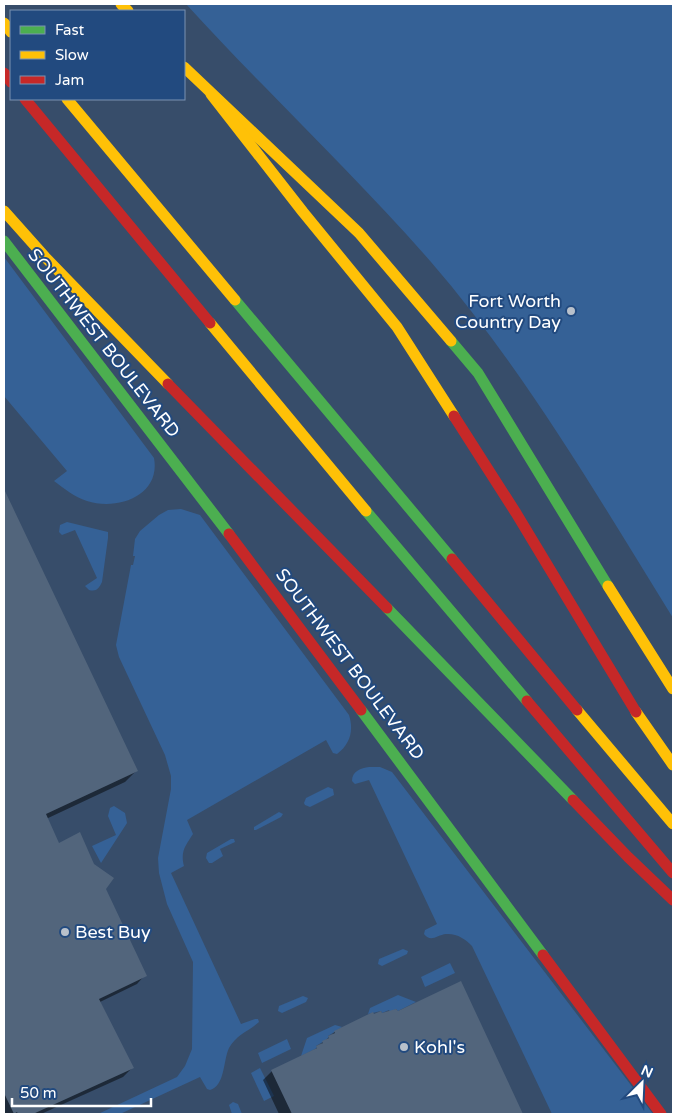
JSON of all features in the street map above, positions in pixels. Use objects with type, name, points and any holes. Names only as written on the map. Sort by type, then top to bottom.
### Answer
[{"type":"main road","points":[[185,68],[359,232],[478,373],[673,689]]},
{"type":"main road","points":[[211,94],[303,212],[397,327],[516,513],[631,705],[673,765]]},
{"type":"main road","points":[[26,100],[291,422],[673,873]]},
{"type":"main road","points":[[68,100],[673,824]]},
{"type":"main road","points":[[4,211],[113,328],[433,654],[628,858],[673,900]]},
{"type":"main road","name":"SOUTHWEST BOULEVARD","points":[[4,241],[304,632],[661,1114]]},
{"type":"shaded area","name":"Fort Worth Country Day","points":[[186,4],[673,4],[673,618],[559,436],[498,347],[465,304],[390,216]]},
{"type":"shaded area","points":[[4,257],[154,458],[154,471],[151,482],[144,491],[134,498],[123,502],[99,504],[78,497],[54,481],[67,471],[4,396]]},
{"type":"shaded area","points":[[181,509],[200,515],[349,715],[351,732],[345,746],[337,754],[333,753],[326,740],[187,820],[193,834],[183,852],[184,866],[171,873],[241,1024],[255,1019],[258,1019],[259,1022],[239,1036],[229,1048],[221,1078],[215,1088],[207,1089],[200,1077],[120,1114],[98,1114],[177,1077],[185,1066],[192,1049],[193,962],[167,904],[159,873],[158,858],[171,789],[171,776],[165,755],[119,657],[116,645],[131,565],[133,565],[135,556],[133,556],[135,539],[140,531],[159,515],[168,510]]},
{"type":"shaded area","points":[[67,522],[108,532],[102,582],[96,590],[89,590],[85,586],[97,578],[75,530],[62,535],[59,532],[60,525]]},
{"type":"shaded area","points":[[369,767],[380,767],[392,772],[653,1114],[552,1114],[472,946],[464,939],[453,934],[429,938],[424,934],[425,930],[437,924],[369,780],[355,784],[352,781],[355,772]]},
{"type":"shaded area","points":[[328,787],[333,789],[334,795],[310,807],[305,805],[306,798]]},
{"type":"shaded area","points":[[114,806],[125,813],[127,823],[101,863],[92,846],[116,835],[108,816],[110,808]]},
{"type":"shaded area","points":[[279,812],[283,814],[281,817],[254,830],[254,827]]},
{"type":"shaded area","points":[[234,839],[235,842],[220,849],[223,856],[209,863],[206,858],[207,853]]},
{"type":"shaded area","points":[[403,949],[408,951],[407,954],[382,966],[378,964],[379,959]]},
{"type":"shaded area","points":[[450,963],[455,973],[425,987],[421,977]]},
{"type":"shaded area","points":[[398,995],[416,1002],[398,1011],[396,1009],[390,1012],[389,1010],[382,1013],[381,1011],[368,1014],[370,1008]]},
{"type":"shaded area","points":[[303,996],[308,998],[306,1002],[282,1013],[278,1011],[279,1006]]},
{"type":"shaded area","points":[[335,1025],[342,1027],[316,1046],[317,1048],[301,1056],[307,1038]]},
{"type":"shaded area","points":[[287,1039],[291,1049],[262,1063],[258,1053]]},
{"type":"shaded area","points":[[260,1068],[274,1096],[264,1101],[251,1073]]},
{"type":"shaded area","points":[[233,1102],[238,1104],[242,1114],[232,1114],[229,1105]]},
{"type":"building","points":[[4,489],[138,771],[46,814],[59,843],[80,832],[94,864],[114,878],[106,889],[147,976],[99,999],[134,1068],[33,1114],[18,1114],[17,1112],[14,1114],[4,1093]]},
{"type":"building","name":"Kohl's","points":[[461,981],[523,1114],[292,1114],[271,1070],[317,1048],[316,1046],[323,1043],[322,1041],[329,1038],[328,1036],[335,1033],[334,1031],[373,1012],[374,1014],[381,1011],[382,1013],[396,1009],[398,1011]]},
{"type":"traffic: fast","points":[[4,241],[229,534]]},
{"type":"traffic: fast","points":[[235,300],[452,559]]},
{"type":"traffic: fast","points":[[451,341],[478,373],[608,586]]},
{"type":"traffic: fast","points":[[366,511],[527,701]]},
{"type":"traffic: fast","points":[[387,608],[573,800]]},
{"type":"traffic: fast","points":[[361,710],[543,955]]},
{"type":"traffic: slow","points":[[121,4],[127,10]]},
{"type":"traffic: slow","points":[[4,23],[10,31]]},
{"type":"traffic: slow","points":[[185,68],[359,233],[451,341]]},
{"type":"traffic: slow","points":[[211,94],[303,212],[397,327],[454,416]]},
{"type":"traffic: slow","points":[[68,100],[235,300]]},
{"type":"traffic: slow","points":[[4,211],[45,257],[168,384]]},
{"type":"traffic: slow","points":[[210,323],[366,511]]},
{"type":"traffic: slow","points":[[608,586],[673,689]]},
{"type":"traffic: slow","points":[[577,710],[673,824]]},
{"type":"traffic: slow","points":[[636,712],[673,765]]},
{"type":"traffic: jam","points":[[4,73],[10,81]]},
{"type":"traffic: jam","points":[[26,100],[210,323]]},
{"type":"traffic: jam","points":[[168,384],[387,608]]},
{"type":"traffic: jam","points":[[454,416],[516,513],[636,712]]},
{"type":"traffic: jam","points":[[229,534],[361,710]]},
{"type":"traffic: jam","points":[[452,559],[577,710]]},
{"type":"traffic: jam","points":[[527,701],[673,873]]},
{"type":"traffic: jam","points":[[573,800],[673,900]]},
{"type":"traffic: jam","points":[[543,955],[661,1114]]},
{"type":"place","name":"Fort Worth Country Day","points":[[571,311]]},
{"type":"place","name":"Best Buy","points":[[65,932]]},
{"type":"place","name":"Kohl's","points":[[404,1047]]}]
